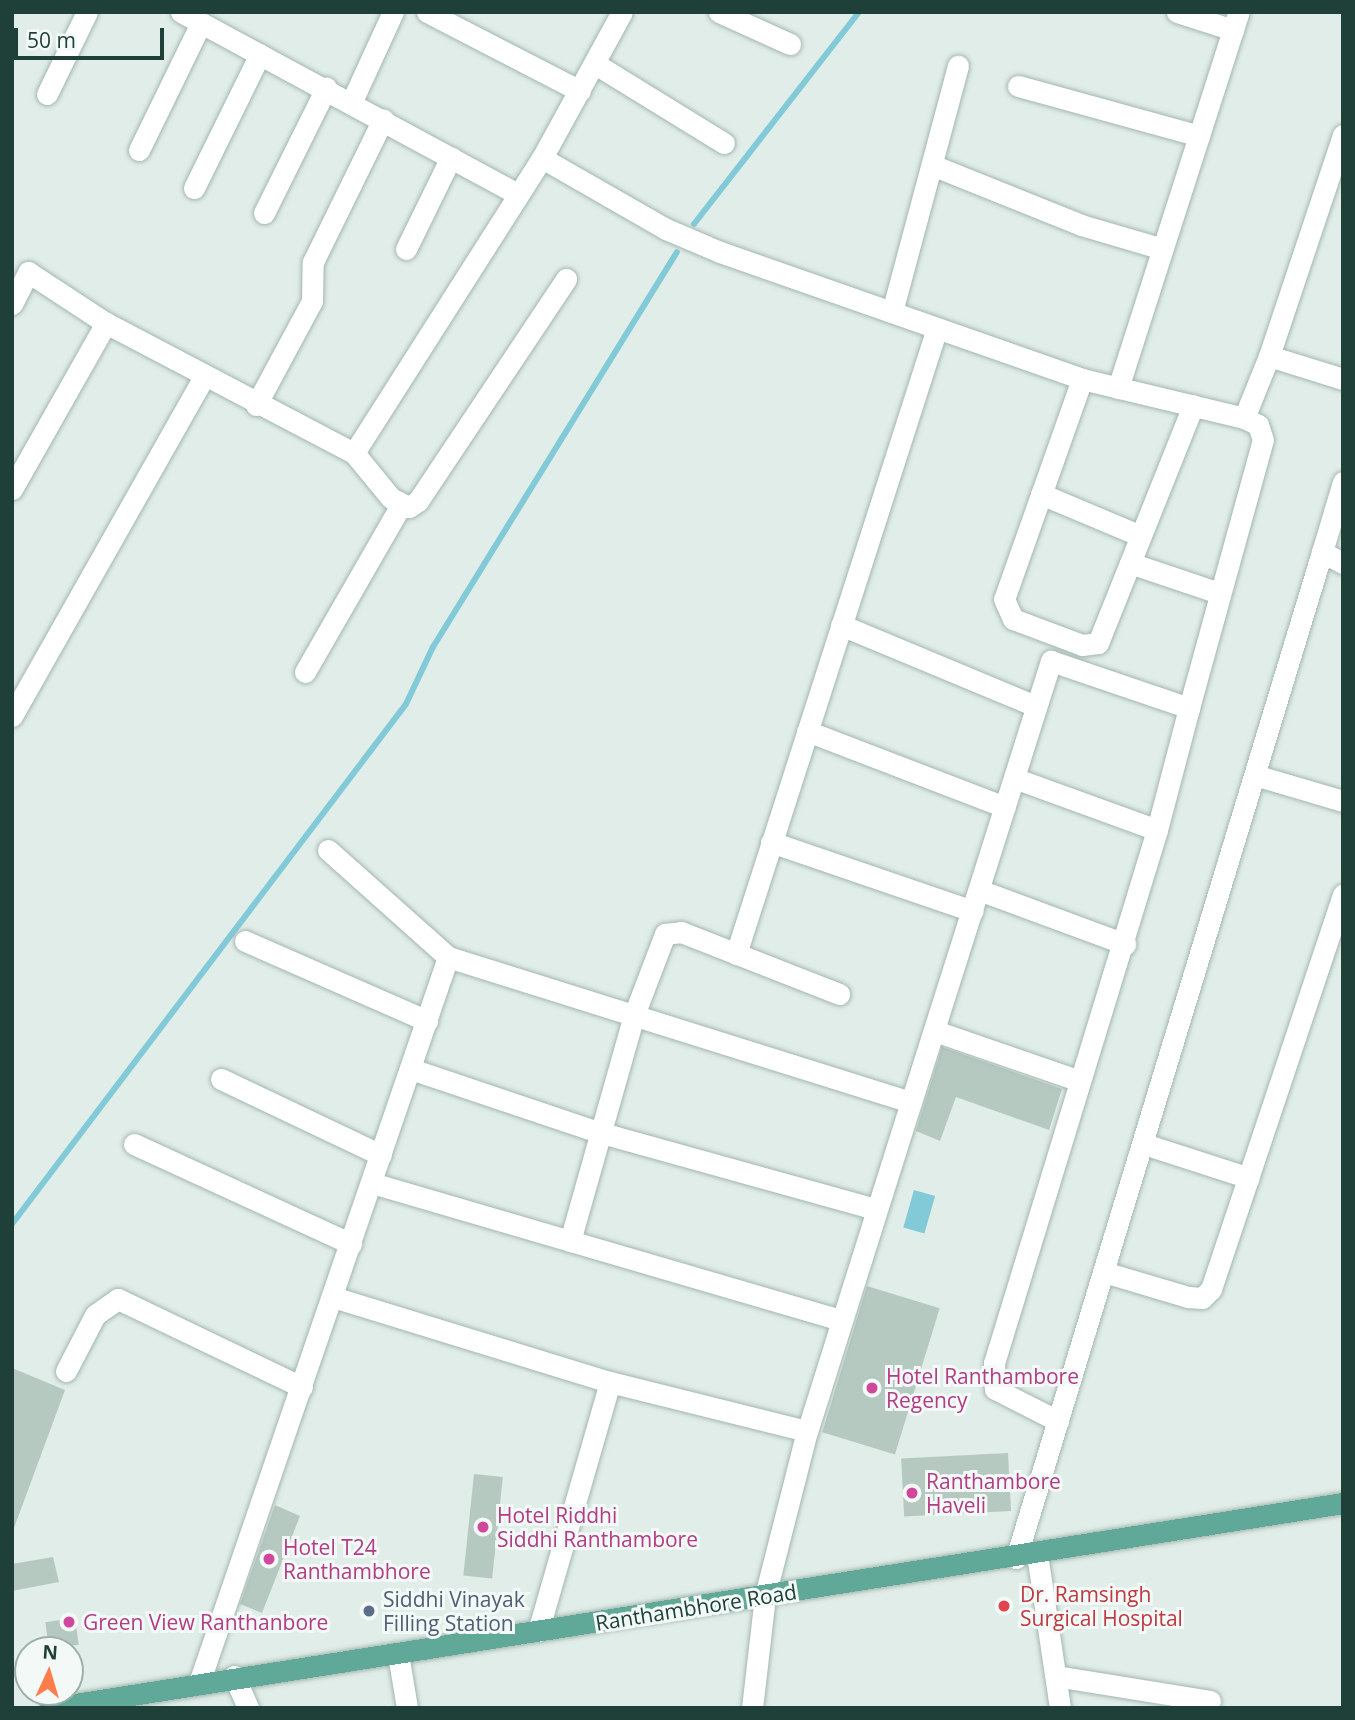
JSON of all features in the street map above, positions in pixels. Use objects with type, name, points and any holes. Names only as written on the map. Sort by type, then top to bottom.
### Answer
[{"type":"main road","name":"Ranthambhore Road","points":[[50,1708],[200,1680],[398,1654],[1026,1556],[1343,1503]]},
{"type":"street","points":[[47,94],[87,12]]},
{"type":"street","points":[[181,12],[352,101],[517,194]]},
{"type":"street","points":[[352,101],[393,12]]},
{"type":"street","points":[[427,12],[580,91]]},
{"type":"street","points":[[354,453],[542,158],[597,65],[622,12]]},
{"type":"street","points":[[719,12],[790,44]]},
{"type":"street","points":[[1118,388],[1236,21],[1177,12]]},
{"type":"street","points":[[139,150],[201,23]]},
{"type":"street","points":[[194,188],[260,54]]},
{"type":"street","points":[[597,65],[724,144]]},
{"type":"street","points":[[892,313],[958,66]]},
{"type":"street","points":[[1018,86],[1199,136]]},
{"type":"street","points":[[264,213],[326,88]]},
{"type":"street","points":[[256,405],[312,301],[313,262],[383,119]]},
{"type":"street","points":[[1244,418],[1269,356],[1343,135]]},
{"type":"street","points":[[406,249],[451,157]]},
{"type":"street","points":[[542,158],[666,229],[892,313],[1082,379],[1244,418],[1258,425],[1263,440],[1125,944],[994,1363],[995,1389],[1058,1422]]},
{"type":"street","points":[[932,165],[1080,225],[1163,249]]},
{"type":"street","points":[[12,304],[20,266],[106,323],[256,405],[354,453],[401,505]]},
{"type":"street","points":[[305,672],[401,505],[418,501],[566,279]]},
{"type":"street","points":[[12,489],[106,323]]},
{"type":"street","points":[[736,954],[937,328]]},
{"type":"street","points":[[1269,356],[1343,379]]},
{"type":"street","points":[[12,716],[204,377]]},
{"type":"street","points":[[1082,379],[1041,494],[1004,611],[1058,637],[1098,643],[1193,405]]},
{"type":"street","points":[[1060,1708],[1056,1676],[1026,1556],[1058,1422],[1258,776],[1343,482]]},
{"type":"street","points":[[1041,494],[1141,536]]},
{"type":"street","points":[[1322,552],[1343,563]]},
{"type":"street","points":[[1130,563],[1219,593]]},
{"type":"street","points":[[841,625],[1036,706]]},
{"type":"street","points":[[752,1708],[765,1597],[838,1319],[935,1031],[1058,637]]},
{"type":"street","points":[[1051,661],[1189,708]]},
{"type":"street","points":[[807,731],[1005,807]]},
{"type":"street","points":[[1258,776],[1343,801]]},
{"type":"street","points":[[1014,778],[1157,830]]},
{"type":"street","points":[[772,842],[973,911]]},
{"type":"street","points":[[328,850],[448,957],[911,1102]]},
{"type":"street","points":[[979,890],[1125,944]]},
{"type":"street","points":[[1104,1272],[1202,1298],[1211,1289],[1343,894]]},
{"type":"street","points":[[570,1241],[598,1132],[634,1015],[665,934],[681,932],[839,994]]},
{"type":"street","points":[[245,941],[427,1021]]},
{"type":"street","points":[[200,1680],[303,1387],[448,957]]},
{"type":"street","points":[[935,1031],[1080,1081]]},
{"type":"street","points":[[411,1069],[598,1132],[876,1209]]},
{"type":"street","points":[[221,1079],[381,1155]]},
{"type":"street","points":[[134,1144],[351,1244]]},
{"type":"street","points":[[1144,1144],[1248,1178]]},
{"type":"street","points":[[372,1183],[838,1319]]},
{"type":"street","points":[[333,1297],[610,1382],[807,1431]]},
{"type":"street","points":[[66,1371],[99,1309],[118,1300],[303,1387]]},
{"type":"street","points":[[538,1632],[610,1382]]},
{"type":"street","points":[[398,1654],[407,1708]]},
{"type":"street","points":[[234,1676],[248,1708]]},
{"type":"street","points":[[1056,1676],[1210,1701]]},
{"type":"water","points":[[914,1190],[935,1196],[924,1234],[903,1227]]},
{"type":"building","points":[[942,1047],[1062,1089],[1049,1130],[956,1097],[940,1141],[916,1131]]},
{"type":"building","points":[[867,1286],[940,1308],[895,1455],[822,1432]]},
{"type":"building","points":[[12,1368],[65,1390],[14,1528],[12,1528]]},
{"type":"building","points":[[1008,1453],[1011,1511],[904,1517],[901,1459]]},
{"type":"building","name":"Hotel Riddhi Siddhi Ranthambore","points":[[474,1474],[503,1477],[492,1578],[463,1575]]},
{"type":"building","name":"Hotel T24 Ranthambhore","points":[[275,1505],[300,1516],[262,1613],[240,1604]]},
{"type":"building","points":[[53,1557],[59,1582],[12,1591],[12,1564]]},
{"type":"building","points":[[75,1618],[78,1636],[47,1636],[45,1622]]},
{"type":"waterway","points":[[694,224],[859,12]]},
{"type":"waterway","points":[[12,1224],[406,704],[433,647],[677,252]]},
{"type":"place","name":"Hotel Ranthambore Regency","points":[[872,1388]]},
{"type":"place","name":"Ranthambore Haveli","points":[[912,1493]]},
{"type":"place","name":"Hotel Riddhi Siddhi Ranthambore","points":[[483,1527]]},
{"type":"place","name":"Hotel T24 Ranthambhore","points":[[269,1559]]},
{"type":"place","name":"Dr. Ramsingh Surgical Hospital","points":[[1004,1606]]},
{"type":"place","name":"Siddhi Vinayak Filling Station","points":[[369,1611]]},
{"type":"place","name":"Green View Ranthanbore","points":[[69,1622]]}]
